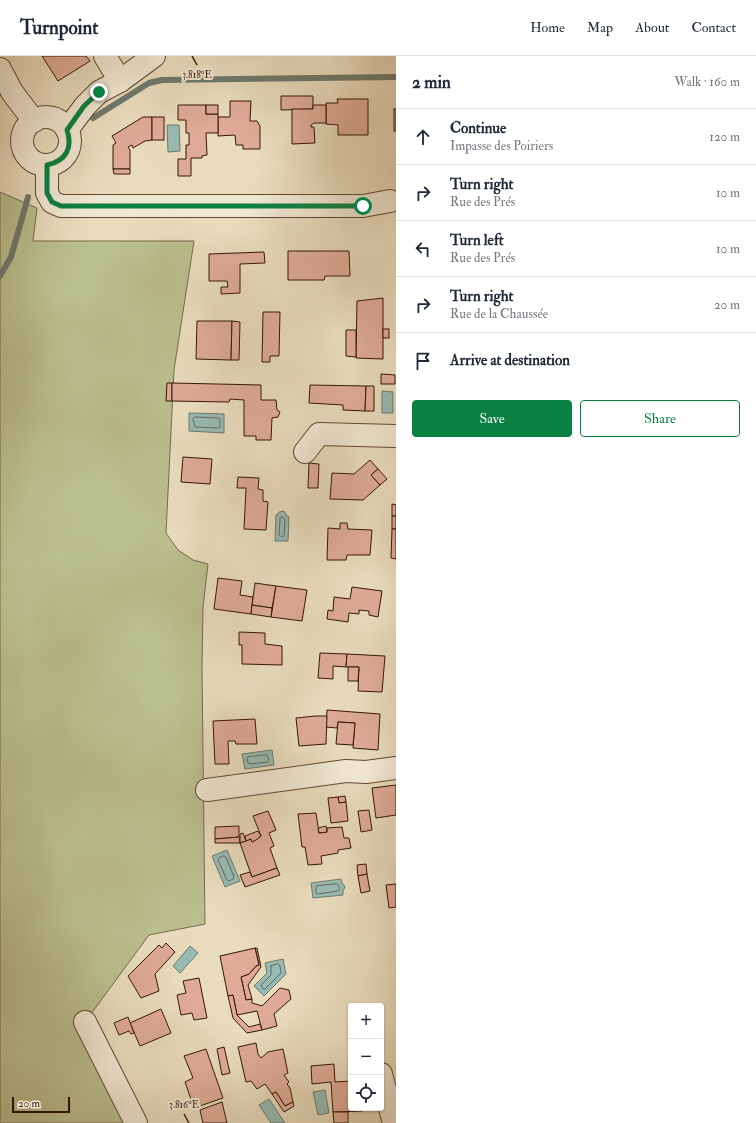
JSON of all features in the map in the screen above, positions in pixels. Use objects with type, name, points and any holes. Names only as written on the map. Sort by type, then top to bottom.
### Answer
[{"type":"street","points":[[105,56],[120,81]]},
{"type":"street","points":[[67,130],[84,106],[99,92],[120,81],[154,56]]},
{"type":"street","points":[[0,69],[12,92],[34,121]]},
{"type":"street","points":[[48,117],[56,119],[67,130],[70,137],[69,145],[67,153],[62,159],[47,165],[33,162],[28,157],[22,144],[22,137],[24,131],[34,121],[48,117]]},
{"type":"street","points":[[47,165],[47,193],[52,202],[61,206],[363,206],[394,198]]},
{"type":"street","points":[[305,452],[319,434],[396,436]]},
{"type":"street","points":[[207,790],[346,771],[366,772],[396,768]]},
{"type":"street","points":[[85,1022],[136,1123]]},
{"type":"street","points":[[381,1075],[394,1123]]},
{"type":"green space","points":[[0,192],[37,208],[33,241],[194,241],[174,370],[166,533],[178,550],[193,560],[208,564],[203,607],[202,666],[205,924],[149,935],[85,1022],[130,1123],[0,1123]]},
{"type":"water","points":[[167,125],[179,125],[180,151],[168,152]]},
{"type":"water","points":[[382,391],[393,392],[393,413],[382,413]]},
{"type":"water","points":[[189,413],[224,414],[224,433],[189,431]]},
{"type":"water","points":[[284,511],[289,517],[288,541],[275,541],[276,515],[279,512]]},
{"type":"water","points":[[272,750],[274,765],[245,769],[242,754]]},
{"type":"water","points":[[227,850],[240,881],[225,887],[212,856]]},
{"type":"water","points":[[341,879],[345,887],[343,895],[313,898],[311,883]]},
{"type":"water","points":[[190,946],[198,953],[180,973],[173,966]]},
{"type":"water","points":[[283,959],[286,974],[264,996],[254,986],[267,973],[265,963]]},
{"type":"water","points":[[325,1090],[329,1113],[318,1115],[313,1092]]},
{"type":"water","points":[[269,1099],[285,1123],[271,1123],[259,1105]]},
{"type":"building","points":[[42,56],[86,56],[90,61],[58,81]]},
{"type":"building","points":[[281,96],[313,96],[313,109],[281,110]]},
{"type":"building","points":[[337,99],[368,99],[368,135],[338,135],[338,125],[326,124],[326,103],[338,103]]},
{"type":"building","points":[[230,101],[251,101],[250,121],[257,121],[260,126],[260,149],[243,149],[243,145],[236,145],[235,135],[218,136],[218,117],[230,117]]},
{"type":"building","points":[[178,105],[206,105],[206,114],[218,114],[218,133],[206,133],[207,155],[202,156],[202,158],[191,158],[191,176],[178,176],[178,159],[186,159],[186,145],[189,145],[189,133],[186,133],[186,120],[178,120]]},
{"type":"building","points":[[206,105],[218,105],[218,114],[206,114]]},
{"type":"building","points":[[313,105],[326,105],[326,123],[314,123],[311,125],[311,127],[314,127],[315,143],[292,144],[292,109],[313,109]]},
{"type":"building","points":[[394,109],[396,109],[396,131],[394,131]]},
{"type":"building","points":[[143,117],[152,117],[152,140],[145,141],[133,148],[132,145],[128,147],[130,150],[130,169],[113,169],[113,145],[116,143],[112,136]]},
{"type":"building","points":[[152,117],[164,117],[164,140],[152,140]]},
{"type":"building","points":[[113,169],[130,169],[130,174],[114,174]]},
{"type":"building","points":[[288,251],[349,251],[350,276],[325,276],[324,280],[288,280]]},
{"type":"building","points":[[264,252],[265,263],[240,264],[240,293],[221,294],[221,287],[228,287],[227,281],[209,281],[209,254]]},
{"type":"building","points":[[383,298],[383,359],[356,358],[357,301]]},
{"type":"building","points":[[263,312],[280,312],[279,356],[270,356],[270,362],[262,362]]},
{"type":"building","points":[[197,321],[232,321],[231,360],[196,359]]},
{"type":"building","points":[[232,321],[240,322],[239,360],[231,360]]},
{"type":"building","points":[[383,329],[389,329],[389,338],[383,338]]},
{"type":"building","points":[[346,330],[356,330],[356,357],[346,356]]},
{"type":"building","points":[[381,374],[395,375],[395,384],[381,384]]},
{"type":"building","points":[[167,383],[172,383],[172,401],[166,401]]},
{"type":"building","points":[[172,383],[261,385],[261,400],[276,400],[277,410],[280,412],[278,417],[272,418],[271,440],[256,440],[256,436],[244,436],[244,400],[230,399],[229,402],[172,401]]},
{"type":"building","points":[[310,385],[366,386],[365,411],[343,410],[343,405],[309,403]]},
{"type":"building","points":[[366,386],[374,386],[374,411],[365,411]]},
{"type":"building","points":[[183,457],[212,459],[210,484],[181,482]]},
{"type":"building","points":[[370,460],[378,469],[371,475],[380,485],[363,500],[330,499],[332,473],[354,474]]},
{"type":"building","points":[[309,463],[319,464],[318,488],[308,488]]},
{"type":"building","points":[[378,469],[387,479],[380,485],[371,475]]},
{"type":"building","points":[[238,477],[259,478],[258,489],[263,490],[263,501],[268,502],[266,530],[244,529],[246,488],[237,488]]},
{"type":"building","points":[[392,504],[396,505],[396,516],[392,516]]},
{"type":"building","points":[[392,516],[396,516],[396,529],[392,529]]},
{"type":"building","points":[[340,523],[347,523],[348,529],[372,530],[370,555],[347,555],[346,560],[327,560],[328,528],[340,529]]},
{"type":"building","points":[[392,529],[396,529],[396,559],[391,558]]},
{"type":"building","points":[[218,578],[242,581],[240,595],[253,597],[251,614],[214,609]]},
{"type":"building","points":[[255,583],[276,586],[272,608],[252,605]]},
{"type":"building","points":[[276,586],[307,590],[302,621],[271,617]]},
{"type":"building","points":[[352,587],[382,591],[378,617],[369,615],[369,611],[359,610],[359,614],[349,613],[348,622],[327,619],[328,610],[333,611],[334,597],[350,599]]},
{"type":"building","points":[[252,605],[272,608],[271,617],[251,614]]},
{"type":"building","points":[[239,632],[265,633],[265,644],[282,646],[282,665],[242,664],[242,645],[239,645]]},
{"type":"building","points":[[320,653],[347,654],[346,667],[333,666],[333,679],[318,678]]},
{"type":"building","points":[[347,654],[385,656],[382,692],[358,691],[359,667],[346,667]]},
{"type":"building","points":[[348,667],[359,667],[358,681],[348,681]]},
{"type":"building","points":[[327,710],[380,714],[378,750],[353,748],[355,723],[338,722],[337,728],[326,727]]},
{"type":"building","points":[[327,716],[326,744],[299,746],[296,718]]},
{"type":"building","points":[[255,719],[257,744],[236,744],[235,741],[228,741],[229,764],[215,764],[213,721]]},
{"type":"building","points":[[338,722],[355,723],[353,745],[336,744]]},
{"type":"building","points":[[396,785],[396,815],[376,818],[372,788]]},
{"type":"building","points":[[345,796],[346,802],[339,803],[338,797]]},
{"type":"building","points":[[338,797],[339,803],[346,802],[348,821],[331,823],[328,798]]},
{"type":"building","points":[[369,810],[372,830],[361,832],[358,811]]},
{"type":"building","points":[[268,811],[276,830],[269,833],[274,846],[270,848],[277,868],[252,877],[240,843],[251,839],[252,842],[261,836],[253,816]]},
{"type":"building","points":[[316,813],[319,833],[327,832],[327,828],[342,827],[344,838],[349,838],[351,848],[338,850],[338,853],[321,856],[322,864],[308,865],[305,847],[302,847],[298,814]]},
{"type":"building","points":[[239,826],[239,837],[215,839],[215,827]]},
{"type":"building","points":[[326,826],[327,832],[319,833],[318,828]]},
{"type":"building","points":[[258,831],[261,836],[252,842],[251,839],[246,841],[245,836]]},
{"type":"building","points":[[243,833],[246,841],[240,843],[240,834]]},
{"type":"building","points":[[239,837],[240,843],[215,843],[215,839]]},
{"type":"building","points":[[366,864],[367,874],[358,876],[357,865]]},
{"type":"building","points":[[277,868],[280,875],[245,887],[240,875],[250,872],[252,877]]},
{"type":"building","points":[[367,874],[370,891],[361,893],[358,876]]},
{"type":"building","points":[[396,884],[396,907],[389,908],[386,885]]},
{"type":"building","points":[[166,943],[175,952],[155,974],[159,991],[141,998],[128,976],[159,945],[162,948]]},
{"type":"building","points":[[255,948],[257,948],[261,967],[248,985],[252,999],[246,1000],[241,977],[249,974],[256,966],[259,965]]},
{"type":"building","points":[[255,948],[259,965],[256,966],[249,974],[241,977],[246,1000],[252,999],[252,1003],[262,1006],[280,988],[289,990],[291,999],[274,1014],[277,1026],[262,1030],[257,1011],[237,1015],[233,995],[228,996],[220,956]]},
{"type":"building","points":[[199,978],[207,1018],[194,1020],[192,1013],[181,1015],[177,995],[186,993],[183,981]]},
{"type":"building","points":[[233,995],[237,1015],[249,1027],[260,1024],[262,1030],[247,1033],[233,1018],[228,996]]},
{"type":"building","points":[[161,1009],[171,1033],[140,1046],[130,1023]]},
{"type":"building","points":[[128,1017],[134,1033],[131,1034],[129,1031],[119,1035],[114,1023]]},
{"type":"building","points":[[256,1043],[258,1054],[261,1058],[268,1052],[283,1049],[288,1073],[284,1075],[289,1082],[287,1084],[290,1088],[293,1102],[285,1106],[276,1092],[272,1094],[265,1084],[257,1089],[251,1081],[246,1082],[238,1047]]},
{"type":"building","points":[[224,1047],[230,1073],[222,1075],[217,1049]]},
{"type":"building","points":[[206,1049],[223,1098],[194,1108],[185,1082],[193,1078],[184,1056]]},
{"type":"building","points":[[334,1064],[335,1082],[348,1081],[348,1111],[363,1111],[333,1112],[331,1082],[312,1084],[311,1066]]},
{"type":"building","points":[[276,1092],[285,1106],[293,1102],[294,1106],[284,1112],[272,1094]]},
{"type":"building","points":[[222,1102],[227,1123],[203,1123],[200,1110]]},
{"type":"building","points":[[333,1112],[348,1112],[348,1123],[334,1123]]},
{"type":"waterway","points":[[93,118],[149,83],[162,80],[396,77]]},
{"type":"waterway","points":[[0,276],[11,257],[28,197]]},
{"type":"route","points":[[99,92],[84,106],[67,130],[70,137],[67,153],[62,159],[47,165],[47,193],[52,202],[61,206],[363,206]]}]
